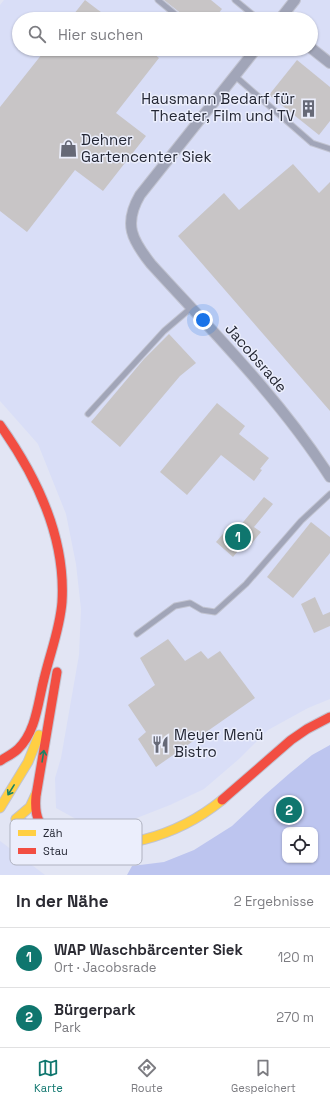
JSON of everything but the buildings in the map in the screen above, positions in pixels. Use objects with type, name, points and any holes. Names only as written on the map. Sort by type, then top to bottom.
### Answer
[{"type":"main road","points":[[0,425],[18,450],[36,483],[54,531],[60,567],[61,590],[58,630],[59,660],[36,794],[35,810],[37,819]]},
{"type":"main road","points":[[0,761],[20,748],[31,732],[58,630]]},
{"type":"main road","points":[[0,808],[28,762],[39,736],[49,661]]},
{"type":"main road","points":[[142,840],[170,831],[203,814],[232,792],[294,738],[305,730],[330,717]]},
{"type":"main road","points":[[16,819],[30,807],[36,794]]},
{"type":"street","points":[[286,12],[295,0]]},
{"type":"street","points":[[318,54],[330,64]]},
{"type":"street","name":"Jacobsrade","points":[[251,56],[138,198],[132,210],[131,229],[137,245],[151,264],[249,371],[314,452],[330,477]]},
{"type":"lane","points":[[158,0],[173,12]]},
{"type":"lane","points":[[235,0],[250,12]]},
{"type":"lane","points":[[235,76],[312,142],[330,149]]},
{"type":"lane","points":[[88,414],[164,331],[191,308]]},
{"type":"lane","points":[[137,634],[175,606],[190,602],[202,610],[215,612],[246,584],[301,522],[330,494]]},
{"type":"shaded area","points":[[4,0],[330,0],[330,699],[308,708],[268,730],[239,759],[204,789],[170,805],[134,819],[76,819],[56,808],[55,778],[61,758],[79,655],[81,609],[76,564],[66,514],[38,444],[0,401],[0,5]]},
{"type":"shaded area","points":[[330,745],[330,875],[127,875],[132,866],[164,862],[194,850],[232,826],[266,794],[312,755]]},
{"type":"shaded area","points":[[0,841],[10,849],[10,865],[32,865],[45,875],[0,875]]},
{"type":"traffic: slow","points":[[0,808],[28,762],[39,735]]},
{"type":"traffic: slow","points":[[16,819],[30,807],[36,794]]},
{"type":"traffic: slow","points":[[142,839],[165,833],[186,824],[205,813],[222,800]]},
{"type":"traffic: jam","points":[[0,425],[26,465],[46,509],[54,531],[62,578],[61,612],[33,725],[29,734],[18,749],[0,761]]},
{"type":"traffic: jam","points":[[38,819],[36,810],[36,796],[57,672]]},
{"type":"traffic: jam","points":[[222,800],[291,740],[307,729],[330,717]]},
{"type":"place","name":"Hausmann Bedarf für Theater, Film und TV","points":[[308,108]]},
{"type":"place","name":"Dehner Gartencenter Siek","points":[[68,149]]},
{"type":"place","name":"WAP Waschbärcenter Siek","points":[[238,537]]},
{"type":"place","name":"Meyer Menü Bistro","points":[[161,744]]},
{"type":"place","name":"Bürgerpark","points":[[289,810]]}]
